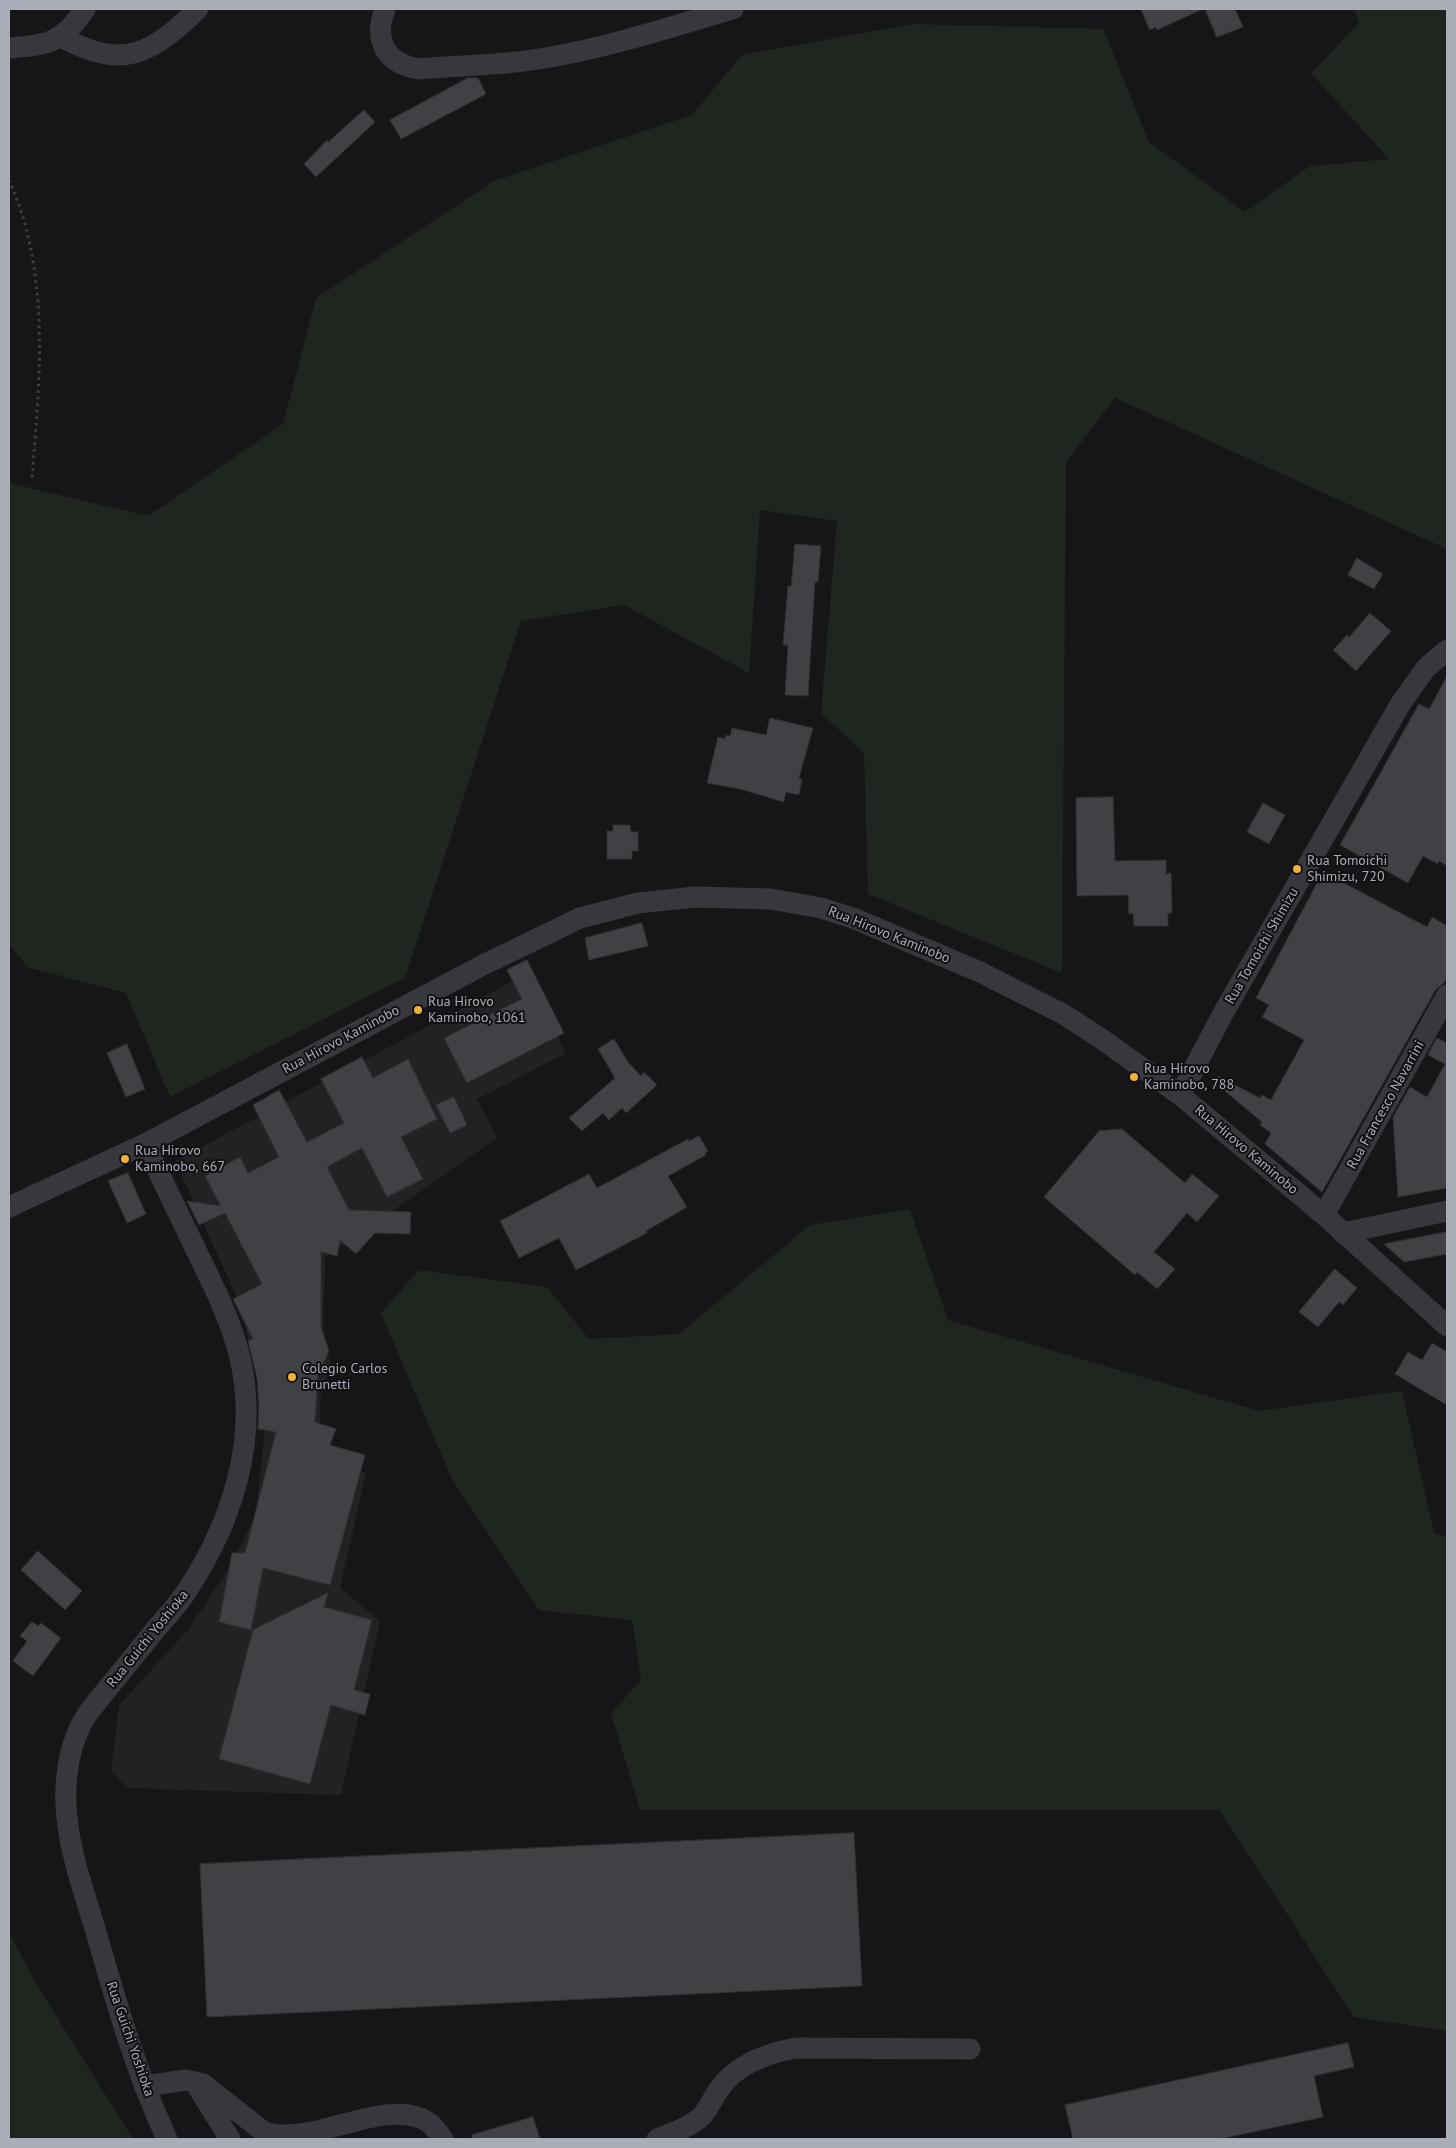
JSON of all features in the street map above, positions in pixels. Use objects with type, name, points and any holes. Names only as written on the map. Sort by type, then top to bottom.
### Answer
[{"type":"street","points":[[9,48],[34,45],[60,37],[72,28],[85,9]]},
{"type":"street","points":[[60,37],[76,45],[112,55],[134,53],[151,48],[168,37],[198,9]]},
{"type":"street","points":[[385,9],[381,34],[386,53],[392,60],[406,67],[420,69],[509,63],[555,57],[602,47],[733,9]]},
{"type":"street","name":"Rua Tomoichi Shimizu","points":[[1180,1095],[1226,1008],[1401,703],[1426,668],[1447,650]]},
{"type":"street","name":"Rua Hirovo Kaminobo","points":[[9,1207],[145,1144],[483,965],[580,918],[638,903],[694,897],[771,899],[821,908],[853,918],[980,972],[1063,1014],[1180,1095],[1324,1215],[1447,1326]]},
{"type":"street","name":"Rua Francesco Navarrini","points":[[1324,1215],[1447,994]]},
{"type":"street","name":"Rua Guichi Yoshioka","points":[[145,1144],[221,1301],[232,1330],[240,1360],[246,1427],[235,1491],[227,1517],[210,1553],[188,1590],[88,1713],[79,1727],[66,1776],[66,1818],[77,1866],[123,2026],[144,2086],[167,2139]]},
{"type":"street","points":[[1343,1233],[1447,1210]]},
{"type":"street","points":[[657,2139],[685,2128],[701,2116],[721,2086],[733,2074],[763,2056],[778,2051],[796,2048],[970,2049]]},
{"type":"street","points":[[144,2086],[194,2081],[203,2084],[264,2132],[275,2137],[315,2132],[393,2115],[408,2116],[428,2122],[443,2139]]},
{"type":"street","points":[[194,2081],[230,2139]]},
{"type":"path","points":[[9,180],[25,225],[33,258],[40,315],[40,381],[32,478]]},
{"type":"shaded area","points":[[1354,9],[1447,9],[1447,549],[1115,398],[1066,462],[1062,973],[868,894],[864,753],[821,713],[837,521],[760,510],[749,673],[624,605],[521,621],[405,978],[170,1097],[126,993],[27,967],[9,943],[9,483],[148,516],[283,424],[316,298],[494,181],[692,115],[742,55],[913,24],[1103,29],[1149,142],[1245,212],[1310,166],[1389,159],[1311,73],[1359,23]]},
{"type":"shaded area","name":"Colegio Carlos Brunetti","points":[[530,972],[565,1054],[477,1099],[497,1138],[325,1258],[323,1336],[332,1369],[321,1386],[319,1460],[366,1473],[340,1588],[380,1621],[341,1795],[127,1788],[111,1770],[119,1705],[188,1630],[231,1565],[256,1515],[267,1410],[239,1302],[175,1161]]},
{"type":"shaded area","points":[[910,1209],[948,1320],[1259,1411],[1402,1391],[1434,1533],[1447,1537],[1447,2031],[1354,2017],[1219,1810],[640,1810],[611,1713],[641,1680],[632,1620],[539,1610],[452,1480],[381,1313],[419,1270],[547,1287],[589,1339],[679,1334],[810,1225]]},
{"type":"shaded area","points":[[9,1932],[34,1980],[133,2139],[9,2139]]},
{"type":"building","points":[[1141,9],[1203,9],[1157,30],[1156,27],[1150,30]]},
{"type":"building","points":[[1205,9],[1235,9],[1243,27],[1217,37]]},
{"type":"building","points":[[468,78],[478,78],[486,94],[401,139],[390,120]]},
{"type":"building","points":[[364,110],[375,122],[316,177],[304,164],[327,140],[328,142]]},
{"type":"building","points":[[795,544],[821,546],[818,582],[815,582],[808,696],[785,695],[788,645],[783,645],[788,586],[791,586]]},
{"type":"building","points":[[1357,558],[1383,574],[1374,589],[1348,575]]},
{"type":"building","points":[[1370,613],[1391,631],[1356,671],[1333,650],[1347,635],[1349,637]]},
{"type":"building","points":[[1447,676],[1447,866],[1439,861],[1438,864],[1423,856],[1408,883],[1340,845],[1419,704],[1429,709]]},
{"type":"building","points":[[770,718],[813,728],[799,778],[802,779],[799,795],[786,792],[784,802],[740,789],[707,783],[718,737],[725,739],[726,735],[730,736],[732,728],[766,735]]},
{"type":"building","points":[[1113,797],[1115,861],[1166,860],[1166,874],[1171,873],[1172,913],[1168,913],[1168,926],[1134,926],[1133,913],[1129,914],[1128,895],[1077,896],[1076,798]]},
{"type":"building","points":[[1263,803],[1285,815],[1269,844],[1247,832]]},
{"type":"building","points":[[613,825],[630,825],[631,832],[638,832],[638,851],[632,851],[632,859],[607,859],[607,831],[613,831]]},
{"type":"building","points":[[1325,873],[1427,927],[1432,917],[1447,926],[1447,977],[1444,983],[1436,989],[1322,1192],[1265,1144],[1271,1133],[1260,1125],[1262,1122],[1214,1082],[1218,1076],[1260,1098],[1262,1095],[1271,1100],[1304,1040],[1262,1017],[1269,1005],[1256,998],[1317,883],[1319,884]]},
{"type":"building","points":[[642,923],[648,946],[589,960],[585,938]]},
{"type":"building","points":[[527,960],[564,1033],[467,1083],[444,1038],[522,999],[507,970]]},
{"type":"building","points":[[1437,1038],[1447,1043],[1447,1188],[1398,1197],[1393,1117],[1410,1087],[1427,1097],[1445,1064],[1428,1055]]},
{"type":"building","points":[[614,1039],[628,1062],[641,1076],[644,1072],[657,1085],[626,1113],[622,1108],[609,1120],[603,1113],[582,1131],[569,1118],[615,1078],[598,1049]]},
{"type":"building","points":[[127,1044],[145,1089],[126,1097],[107,1053]]},
{"type":"building","points":[[362,1057],[373,1078],[408,1059],[437,1119],[401,1137],[423,1179],[387,1197],[362,1148],[327,1167],[349,1210],[411,1212],[410,1234],[375,1233],[356,1254],[340,1240],[337,1256],[321,1252],[321,1327],[329,1351],[318,1374],[315,1422],[336,1429],[330,1445],[365,1455],[330,1585],[263,1568],[251,1630],[219,1622],[232,1553],[245,1553],[276,1432],[258,1429],[257,1378],[248,1341],[253,1339],[233,1299],[262,1284],[225,1213],[199,1225],[187,1201],[221,1206],[205,1176],[240,1157],[248,1173],[279,1157],[253,1105],[279,1090],[307,1142],[344,1123],[321,1079]]},
{"type":"building","points":[[454,1097],[467,1125],[450,1133],[436,1105]]},
{"type":"building","points":[[1122,1129],[1185,1183],[1192,1174],[1219,1196],[1197,1222],[1187,1213],[1154,1252],[1175,1269],[1157,1289],[1137,1272],[1135,1275],[1044,1197],[1099,1131]]},
{"type":"building","points":[[699,1136],[708,1151],[705,1153],[706,1155],[668,1176],[687,1207],[646,1231],[647,1233],[576,1270],[559,1238],[519,1258],[500,1221],[589,1174],[597,1188],[688,1139],[689,1141]]},
{"type":"building","points":[[128,1173],[146,1214],[127,1223],[108,1181]]},
{"type":"building","points":[[1447,1232],[1447,1254],[1404,1262],[1384,1244]]},
{"type":"building","points":[[1335,1269],[1357,1288],[1343,1305],[1339,1302],[1318,1327],[1299,1312]]},
{"type":"building","points":[[1432,1343],[1447,1352],[1447,1405],[1395,1374],[1408,1352],[1422,1360]]},
{"type":"building","points":[[38,1551],[82,1591],[65,1610],[21,1570]]},
{"type":"building","points":[[328,1593],[324,1607],[372,1620],[354,1690],[370,1694],[365,1715],[331,1705],[310,1784],[219,1759],[253,1630]]},
{"type":"building","points":[[32,1622],[38,1626],[41,1623],[61,1638],[33,1676],[13,1661],[27,1641],[20,1636]]},
{"type":"building","points":[[854,1833],[862,1986],[207,2017],[200,1864]]},
{"type":"building","points":[[1348,2043],[1354,2067],[1314,2076],[1323,2117],[1220,2139],[1073,2139],[1065,2105]]},
{"type":"building","points":[[533,2117],[540,2139],[472,2139],[472,2135]]},
{"type":"place","name":"Rua Tomoichi Shimizu, 720","points":[[1297,869]]},
{"type":"place","name":"Rua Hirovo Kaminobo, 1061","points":[[418,1010]]},
{"type":"place","name":"Rua Hirovo Kaminobo, 788","points":[[1134,1077]]},
{"type":"place","name":"Rua Hirovo Kaminobo, 667","points":[[125,1159]]},
{"type":"place","name":"Colegio Carlos Brunetti","points":[[292,1377]]}]
